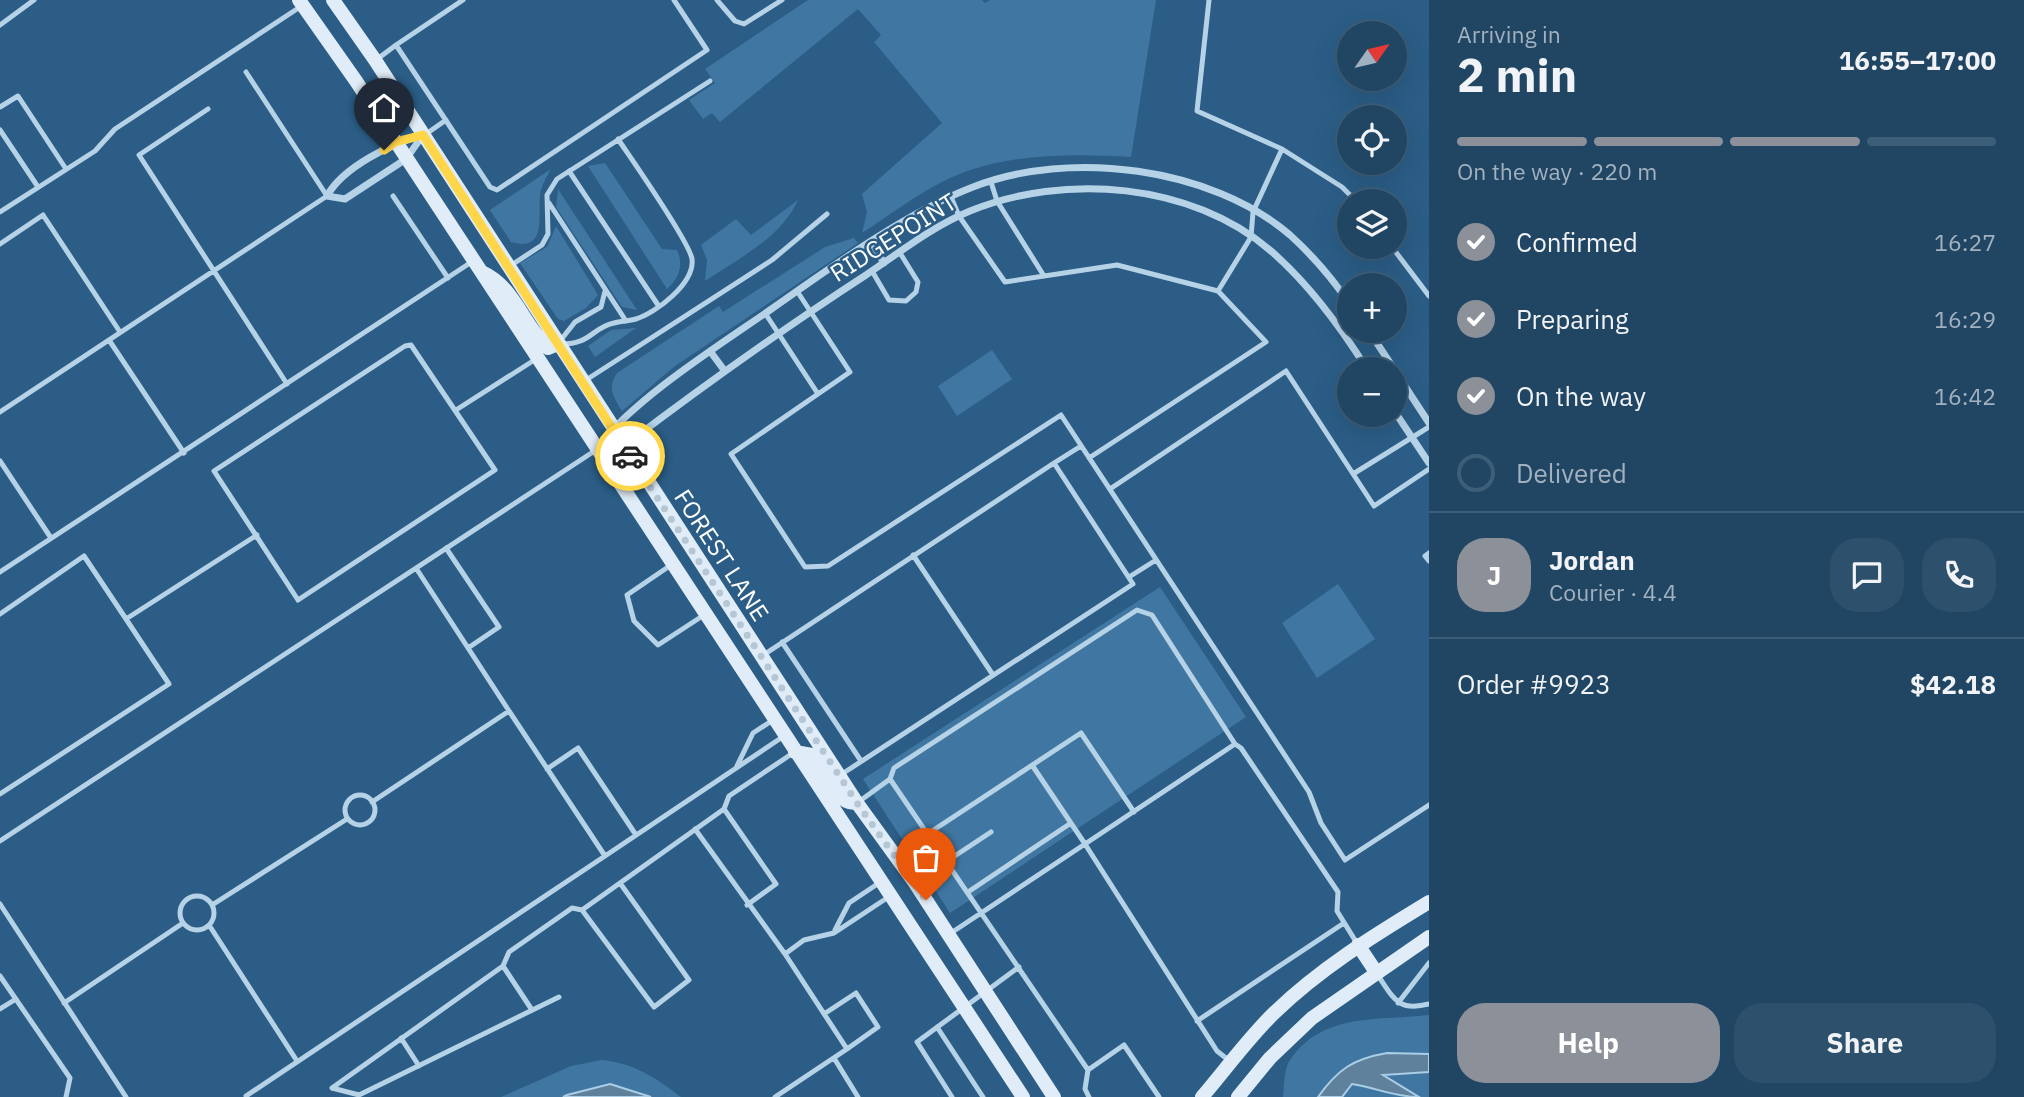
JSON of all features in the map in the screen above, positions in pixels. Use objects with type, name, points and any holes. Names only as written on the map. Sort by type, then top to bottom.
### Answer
[{"type":"main road","name":"FOREST LANE","points":[[333,0],[375,60],[839,776],[915,883],[1054,1097]]},
{"type":"main road","name":"FOREST LANE","points":[[301,3],[1023,1097]]},
{"type":"main road","points":[[476,266],[496,278],[508,291],[548,348],[558,344]]},
{"type":"main road","points":[[740,669],[761,656]]},
{"type":"main road","points":[[795,752],[812,755],[840,798],[848,803],[857,803]]},
{"type":"main road","points":[[1202,1097],[1285,1003],[1358,945],[1429,902]]},
{"type":"main road","points":[[1238,1097],[1270,1058],[1312,1018],[1429,937]]},
{"type":"main road","points":[[1358,945],[1376,972]]},
{"type":"street","points":[[423,135],[406,159],[345,199],[327,196],[334,183],[395,142],[423,135]]},
{"type":"street","name":"RIDGEPOINT","points":[[596,450],[612,428],[710,351],[797,291],[928,208],[991,182],[1065,168],[1124,167],[1185,180],[1253,212],[1288,234],[1337,286]]},
{"type":"street","name":"RIDGEPOINT","points":[[596,450],[624,446],[777,332],[959,216],[997,201],[1068,189],[1122,190],[1180,202],[1221,219],[1270,250],[1312,292],[1338,324],[1359,357]]},
{"type":"street","points":[[872,243],[884,263]]},
{"type":"street","points":[[710,351],[724,370]]},
{"type":"street","points":[[1407,390],[1429,425]]},
{"type":"street","points":[[1405,427],[1429,463]]},
{"type":"lane","points":[[0,25],[34,0]]},
{"type":"lane","points":[[375,60],[463,0]]},
{"type":"lane","points":[[396,45],[491,187],[497,190],[707,50],[674,0]]},
{"type":"lane","points":[[717,0],[735,21],[744,24],[782,0]]},
{"type":"lane","points":[[1209,0],[1197,111],[1282,149],[1344,189]]},
{"type":"lane","points":[[0,212],[95,151],[115,129],[301,3]]},
{"type":"lane","points":[[0,412],[327,196],[246,72]]},
{"type":"lane","points":[[509,267],[542,245],[548,234],[547,195],[557,179],[710,81]]},
{"type":"lane","points":[[0,107],[18,96],[66,169]]},
{"type":"lane","points":[[208,109],[139,155],[287,384]]},
{"type":"lane","points":[[423,135],[446,120]]},
{"type":"lane","points":[[0,130],[38,187]]},
{"type":"lane","points":[[558,344],[580,344],[611,323],[638,319],[680,291],[689,276],[692,259],[618,139]]},
{"type":"lane","points":[[1218,291],[1251,237],[1253,212],[1282,149]]},
{"type":"lane","points":[[569,171],[658,305]]},
{"type":"lane","points":[[991,182],[997,201],[1044,276]]},
{"type":"lane","points":[[393,196],[448,278]]},
{"type":"lane","points":[[951,197],[959,216],[1005,282],[1116,265],[1218,291],[1266,342],[1089,457]]},
{"type":"lane","points":[[548,202],[626,321]]},
{"type":"lane","points":[[583,382],[772,260],[827,214]]},
{"type":"lane","points":[[0,244],[43,215],[120,332]]},
{"type":"lane","points":[[872,271],[889,300],[906,301],[916,292],[918,282],[900,253]]},
{"type":"lane","points":[[1401,259],[1429,296]]},
{"type":"lane","points":[[0,572],[455,273],[476,266]]},
{"type":"lane","points":[[558,344],[575,322],[601,307],[605,292],[602,285]]},
{"type":"lane","points":[[797,291],[850,372],[731,454],[806,567],[828,566],[1061,415],[1309,792],[1321,823],[1345,860],[1429,805]]},
{"type":"lane","points":[[765,313],[818,394]]},
{"type":"lane","points":[[109,340],[184,453]]},
{"type":"lane","points":[[405,346],[415,348],[495,470],[298,600],[257,535],[214,471],[405,346]]},
{"type":"lane","points":[[456,410],[537,358]]},
{"type":"lane","points":[[1110,489],[1286,371],[1374,506],[1429,469]]},
{"type":"lane","points":[[1353,474],[1429,425]]},
{"type":"lane","points":[[761,656],[1081,446]]},
{"type":"lane","points":[[0,841],[596,450]]},
{"type":"lane","points":[[0,461],[51,538]]},
{"type":"lane","points":[[839,776],[1133,584],[1055,463]]},
{"type":"lane","points":[[126,619],[257,535]]},
{"type":"lane","points":[[446,548],[499,627],[468,648]]},
{"type":"lane","points":[[1429,553],[1425,556],[1429,561]]},
{"type":"lane","points":[[913,555],[993,676]]},
{"type":"lane","points":[[0,614],[84,556],[169,684],[0,794]]},
{"type":"lane","points":[[1129,578],[1156,560]]},
{"type":"lane","points":[[671,565],[627,595],[634,621],[658,645],[704,615]]},
{"type":"lane","points":[[415,568],[605,856]]},
{"type":"lane","points":[[857,803],[890,779],[894,768],[1137,610],[1152,615],[1235,744],[1241,748],[1338,892],[1337,912],[1358,945]]},
{"type":"lane","points":[[782,642],[861,761]]},
{"type":"lane","points":[[372,802],[509,711]]},
{"type":"lane","points":[[735,769],[753,733],[773,720]]},
{"type":"lane","points":[[926,835],[1081,733],[1134,812]]},
{"type":"lane","points":[[246,1096],[784,736]]},
{"type":"lane","points":[[750,739],[759,753]]},
{"type":"lane","points":[[948,935],[1235,744]]},
{"type":"lane","points":[[547,769],[578,748],[636,835]]},
{"type":"lane","points":[[582,910],[724,809],[729,796],[795,752]]},
{"type":"lane","points":[[1032,765],[1217,1051],[1231,1062]]},
{"type":"lane","points":[[890,779],[1088,1070],[1085,1090],[1088,1097]]},
{"type":"lane","points":[[359,795],[372,802],[373,817],[368,823],[353,824],[347,819],[346,804],[351,798],[359,795]]},
{"type":"lane","points":[[724,809],[776,884],[747,905]]},
{"type":"lane","points":[[212,905],[347,819]]},
{"type":"lane","points":[[968,892],[1072,823]]},
{"type":"lane","points":[[695,830],[785,954],[847,1049]]},
{"type":"lane","points":[[915,883],[991,832]]},
{"type":"lane","points":[[834,933],[849,903],[880,882]]},
{"type":"lane","points":[[559,997],[359,1094],[332,1088],[503,966],[509,952],[572,908],[582,910],[654,1007],[689,980],[620,883]]},
{"type":"lane","points":[[197,896],[212,905],[214,912],[209,925],[201,930],[191,929],[183,923],[182,905],[188,898],[197,896]]},
{"type":"lane","points":[[785,954],[804,940],[834,933],[890,896]]},
{"type":"lane","points":[[0,904],[126,1097]]},
{"type":"lane","points":[[64,1003],[183,923]]},
{"type":"lane","points":[[1197,1021],[1344,923]]},
{"type":"lane","points":[[209,925],[297,1060]]},
{"type":"lane","points":[[1398,1003],[1429,963]]},
{"type":"lane","points":[[503,966],[532,1010]]},
{"type":"lane","points":[[952,1097],[916,1042],[1019,967]]},
{"type":"lane","points":[[1376,972],[1398,1003],[1410,1009],[1429,1004]]},
{"type":"lane","points":[[0,976],[70,1078],[66,1097]]},
{"type":"lane","points":[[775,1097],[878,1027],[856,992],[824,1014]]},
{"type":"lane","points":[[0,1009],[16,999]]},
{"type":"lane","points":[[937,1027],[984,1097]]},
{"type":"lane","points":[[401,1038],[419,1066]]},
{"type":"lane","points":[[1088,1070],[1124,1045],[1159,1097]]},
{"type":"lane","points":[[834,1058],[858,1097]]},
{"type":"shaded area","points":[[808,0],[982,0],[985,3],[990,0],[1156,0],[1131,157],[1033,157],[985,166],[940,183],[862,233],[867,212],[862,194],[942,123],[874,42],[881,35],[858,9],[720,122],[712,113],[703,119],[689,100],[715,83],[705,69]]},
{"type":"shaded area","points":[[605,163],[662,249],[677,250],[679,271],[675,281],[667,289],[588,166]]},
{"type":"shaded area","points":[[551,169],[541,192],[538,231],[535,237],[522,244],[511,242],[490,210]]},
{"type":"shaded area","points":[[558,189],[637,310],[622,307],[556,207]]},
{"type":"shaded area","points":[[798,200],[791,213],[770,236],[705,281],[707,260],[701,245],[736,219],[751,235]]},
{"type":"shaded area","points":[[556,226],[598,295],[586,308],[564,321],[558,319],[520,263],[547,247]]},
{"type":"shaded area","points":[[854,238],[858,243],[675,366],[622,411],[612,392],[612,383],[617,373],[719,306],[723,312],[825,247]]},
{"type":"shaded area","points":[[636,328],[595,357],[588,346],[611,330]]},
{"type":"shaded area","points":[[992,350],[1012,379],[957,416],[938,386]]},
{"type":"shaded area","points":[[1338,584],[1375,639],[1317,678],[1282,623]]},
{"type":"shaded area","points":[[1160,587],[1246,717],[950,913],[863,779]]},
{"type":"shaded area","points":[[1429,1015],[1429,1097],[1283,1097],[1288,1063],[1303,1045],[1318,1034],[1353,1022]]},
{"type":"shaded area","points":[[1387,1053],[1429,1054],[1429,1072],[1383,1075],[1419,1097],[1402,1096],[1352,1084],[1342,1097],[1318,1097],[1332,1079],[1347,1067],[1365,1058]]},
{"type":"shaded area","points":[[602,1060],[624,1064],[644,1072],[681,1097],[501,1097],[571,1066]]},
{"type":"shaded area","points":[[610,1084],[651,1097],[563,1097],[567,1095]]},
{"type":"way so far","points":[[630,456],[857,803],[926,900]]},
{"type":"route","points":[[384,150],[395,142],[423,135],[630,456]]}]
